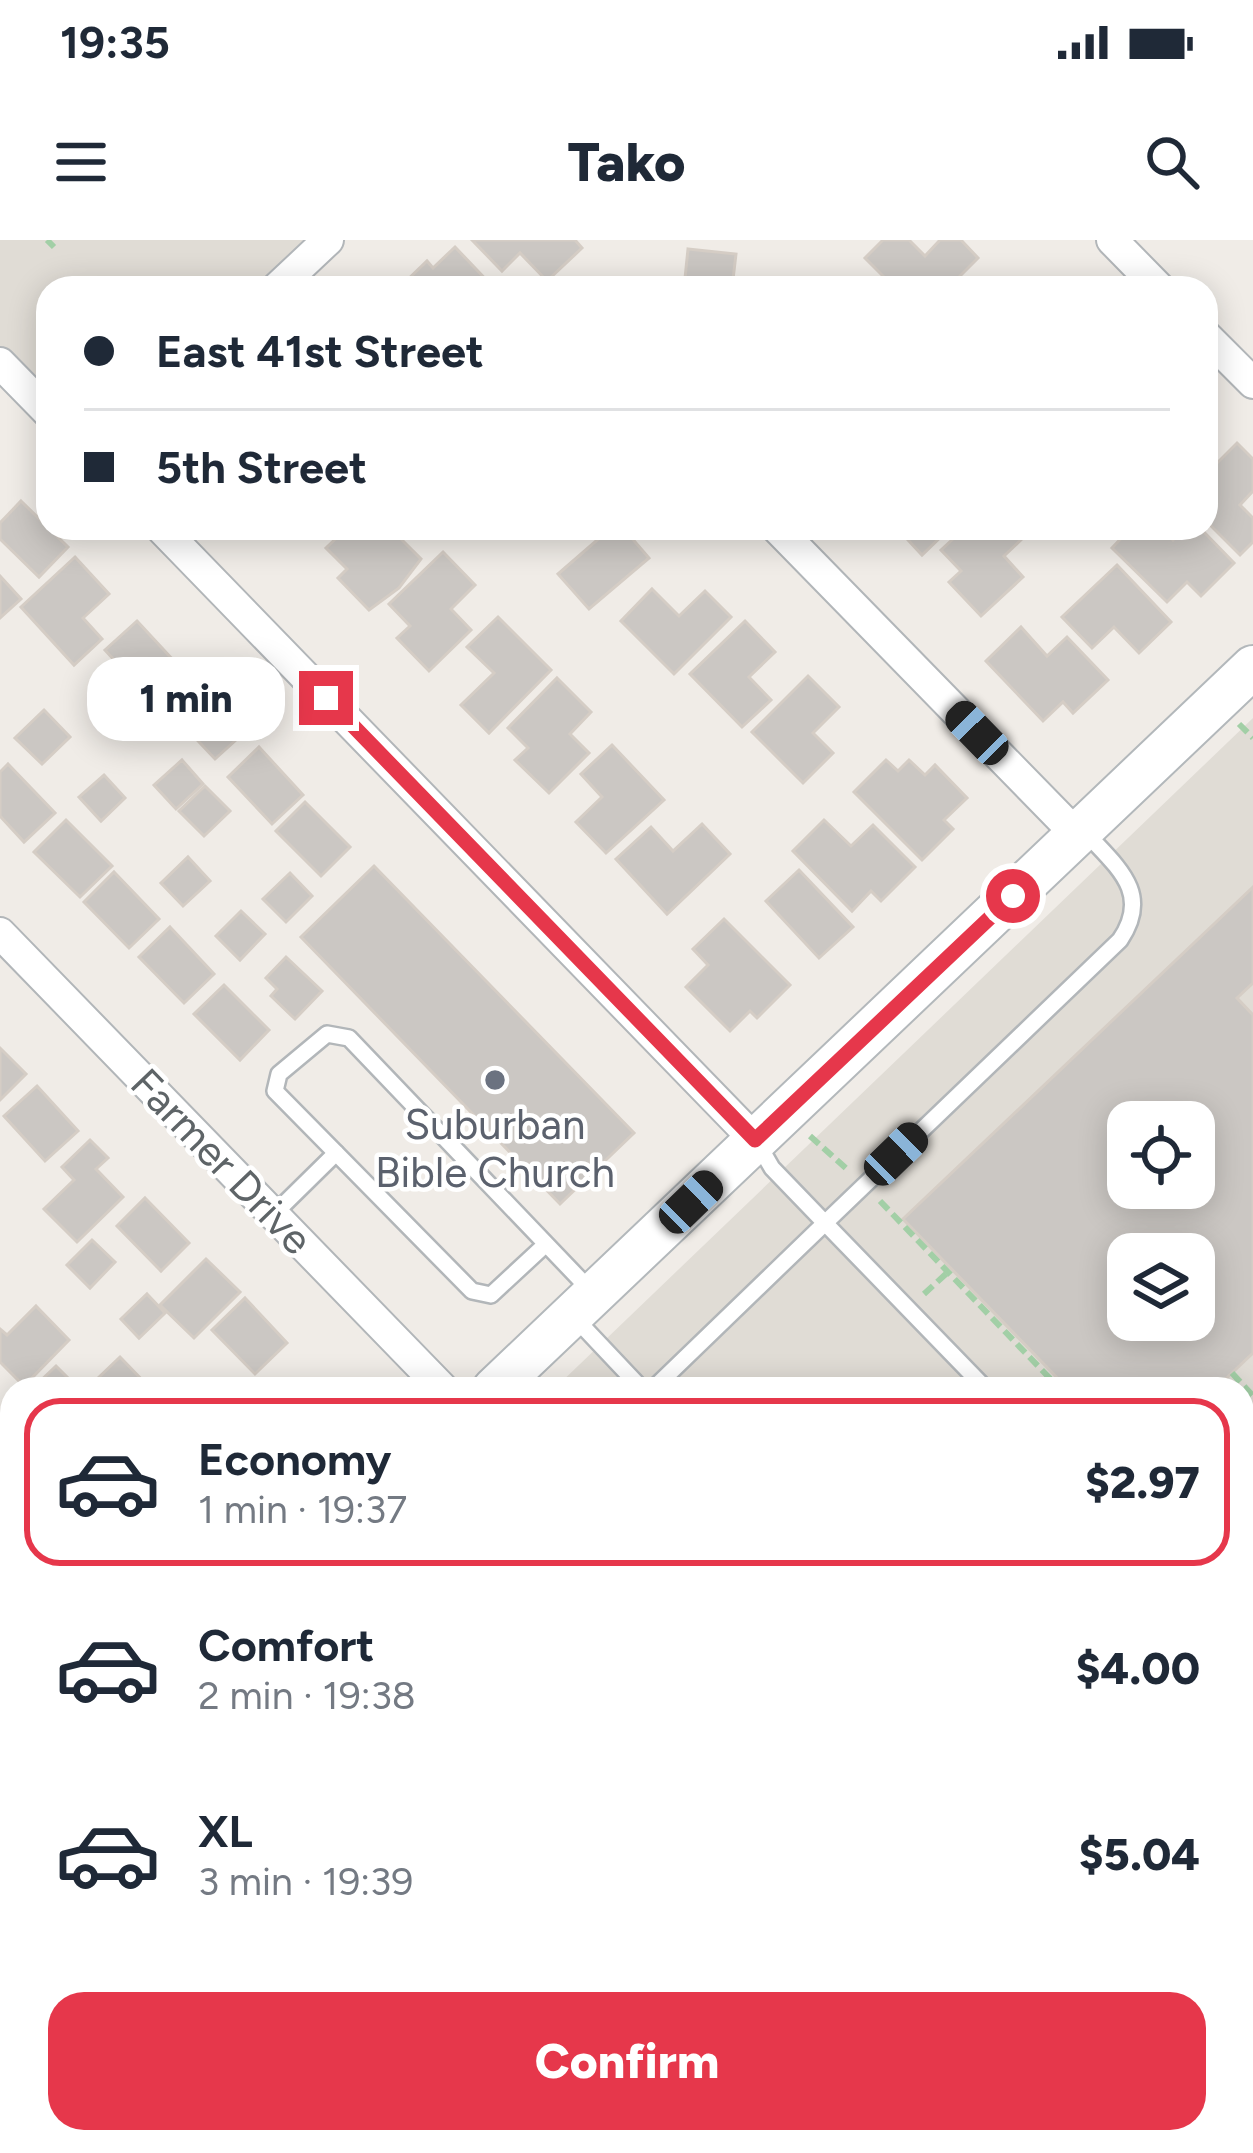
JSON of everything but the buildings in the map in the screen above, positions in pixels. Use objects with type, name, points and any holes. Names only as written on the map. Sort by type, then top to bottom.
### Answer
[{"type":"street","points":[[290,276],[328,240]]},
{"type":"street","points":[[1112,240],[1147,276]]},
{"type":"street","points":[[1218,347],[1253,383]]},
{"type":"street","points":[[0,363],[36,400]]},
{"type":"street","points":[[173,540],[755,1140]]},
{"type":"street","points":[[789,540],[1080,832]]},
{"type":"street","points":[[507,1377],[1253,667]]},
{"type":"street","name":"Farmer Drive","points":[[0,933],[431,1377]]},
{"type":"lane","points":[[665,1377],[1128,928],[1133,897],[1128,880],[1080,832]]},
{"type":"lane","points":[[546,1244],[491,1295],[472,1291],[275,1091],[279,1074],[327,1034],[350,1037],[546,1244],[634,1377]]},
{"type":"lane","points":[[755,1140],[772,1168],[974,1377]]},
{"type":"lane","points":[[274,1214],[336,1153]]},
{"type":"path","points":[[47,240],[54,248]]},
{"type":"path","points":[[1239,724],[1253,738]]},
{"type":"path","points":[[805,1131],[865,1185],[1049,1377]]},
{"type":"path","points":[[1232,1373],[1234,1377]]},
{"type":"shaded area","points":[[0,240],[328,240],[290,276],[36,276],[36,400],[0,363]]},
{"type":"shaded area","points":[[1253,718],[1253,1377],[567,1377]]},
{"type":"place","name":"Suburban Bible Church","points":[[495,1080]]},
{"type":"route","points":[[326,698],[755,1140],[1013,896]]}]
